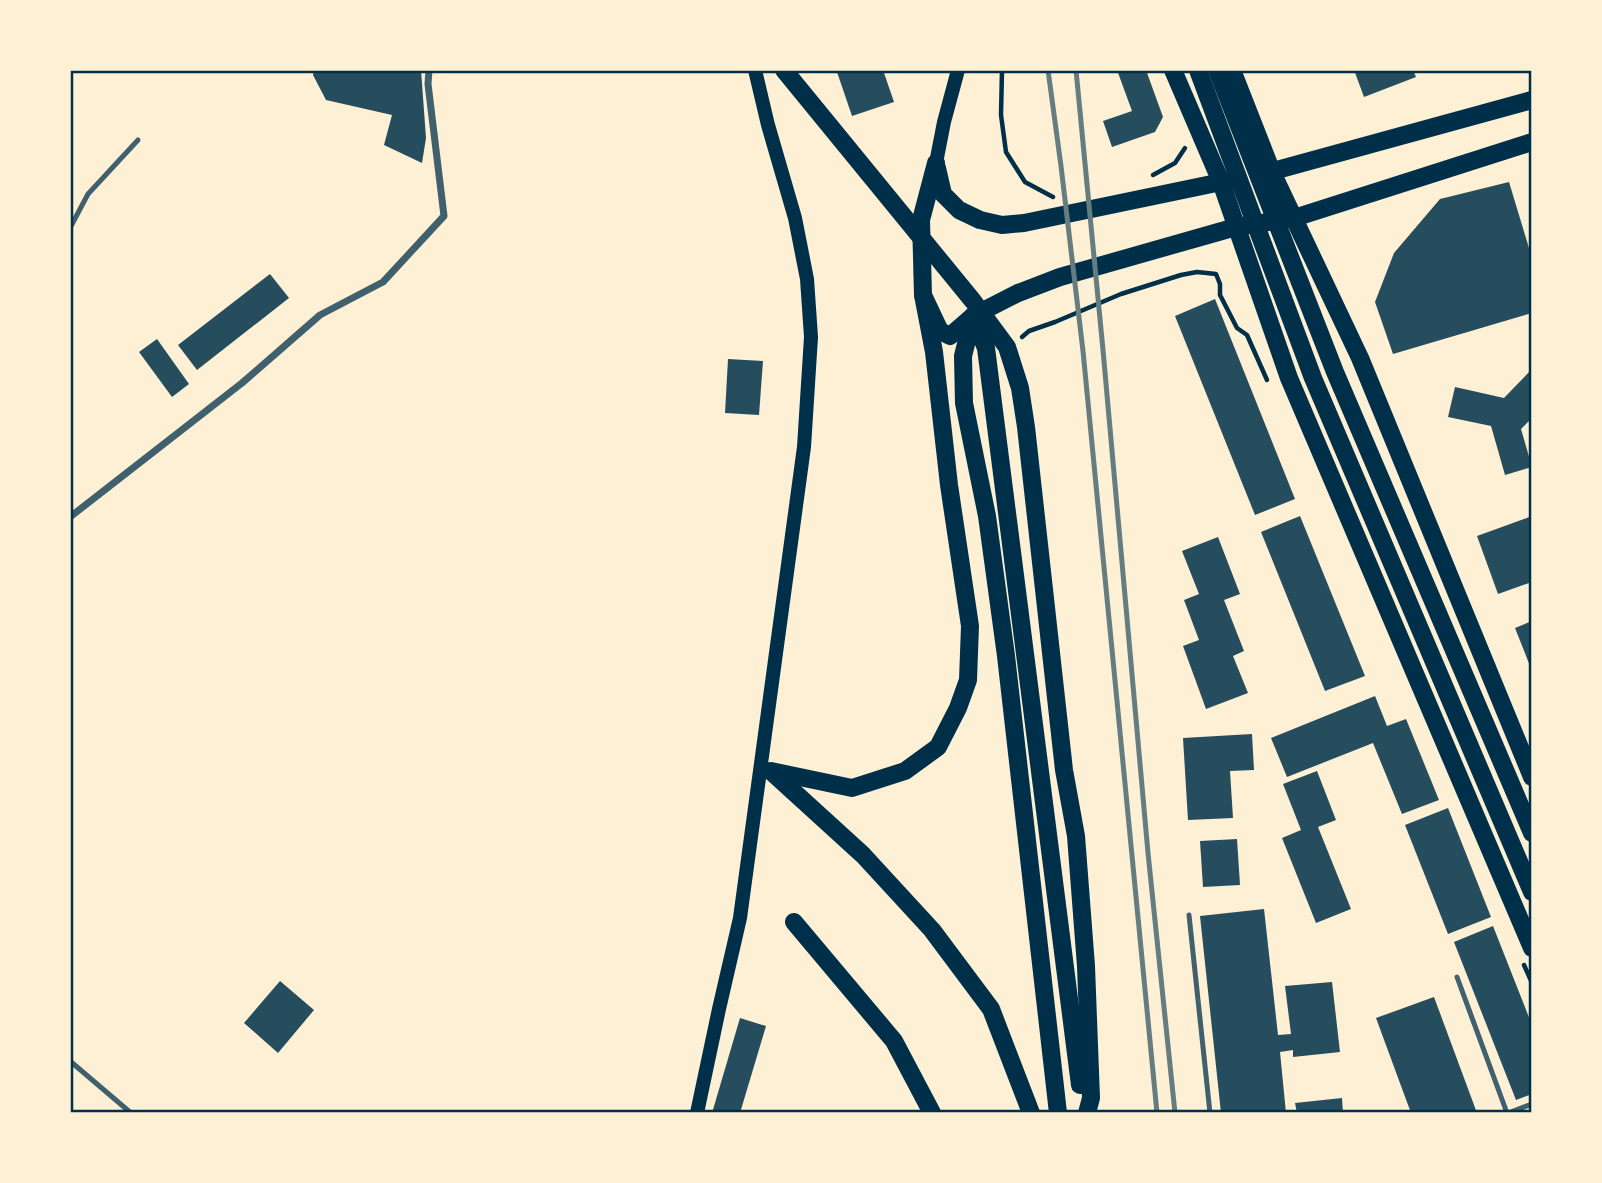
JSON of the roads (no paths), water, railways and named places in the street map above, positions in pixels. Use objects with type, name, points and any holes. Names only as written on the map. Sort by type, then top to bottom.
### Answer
[{"type":"main road","points":[[697,1113],[740,918],[804,447],[811,337],[807,279],[796,218],[768,125],[755,70]]},
{"type":"main road","points":[[784,70],[973,301],[1007,347],[1020,388],[1064,770],[1076,836],[1087,979],[1091,1098],[1086,1113]]},
{"type":"main road","points":[[958,70],[921,220],[923,295],[934,352],[949,485],[970,626],[968,680],[958,708],[938,747],[905,772],[852,788],[771,771],[863,855],[932,930],[991,1009],[1031,1113]]},
{"type":"main road","points":[[1173,70],[1221,182],[1289,378],[1527,954]]},
{"type":"main road","points":[[1198,70],[1313,378],[1532,892]]},
{"type":"main road","points":[[1217,70],[1335,372],[1532,833]]},
{"type":"main road","points":[[1232,70],[1272,172],[1360,358],[1532,777]]},
{"type":"main road","points":[[936,163],[943,194],[959,210],[980,220],[1002,225],[1024,223],[1272,172],[1532,100]]},
{"type":"main road","points":[[923,295],[940,331],[950,336],[973,316],[1018,293],[1060,277],[1236,227],[1294,218],[1532,142]]},
{"type":"main road","points":[[973,316],[986,348],[1086,1113]]},
{"type":"main road","points":[[973,316],[963,356],[964,403],[987,516],[1006,656],[1058,1113]]},
{"type":"main road","points":[[794,922],[894,1041],[932,1113]]},
{"type":"street","points":[[70,517],[242,383],[320,315],[383,282],[444,216],[428,83],[429,70]]},
{"type":"lane","points":[[70,228],[88,194],[138,140]]},
{"type":"lane","points":[[1189,915],[1210,1113]]},
{"type":"lane","points":[[1457,977],[1508,1113],[1532,1104]]},
{"type":"lane","points":[[70,1061],[131,1113]]},
{"type":"railway","points":[[1048,70],[1083,351],[1157,1113]]},
{"type":"railway","points":[[1076,70],[1148,853],[1175,1113]]}]
